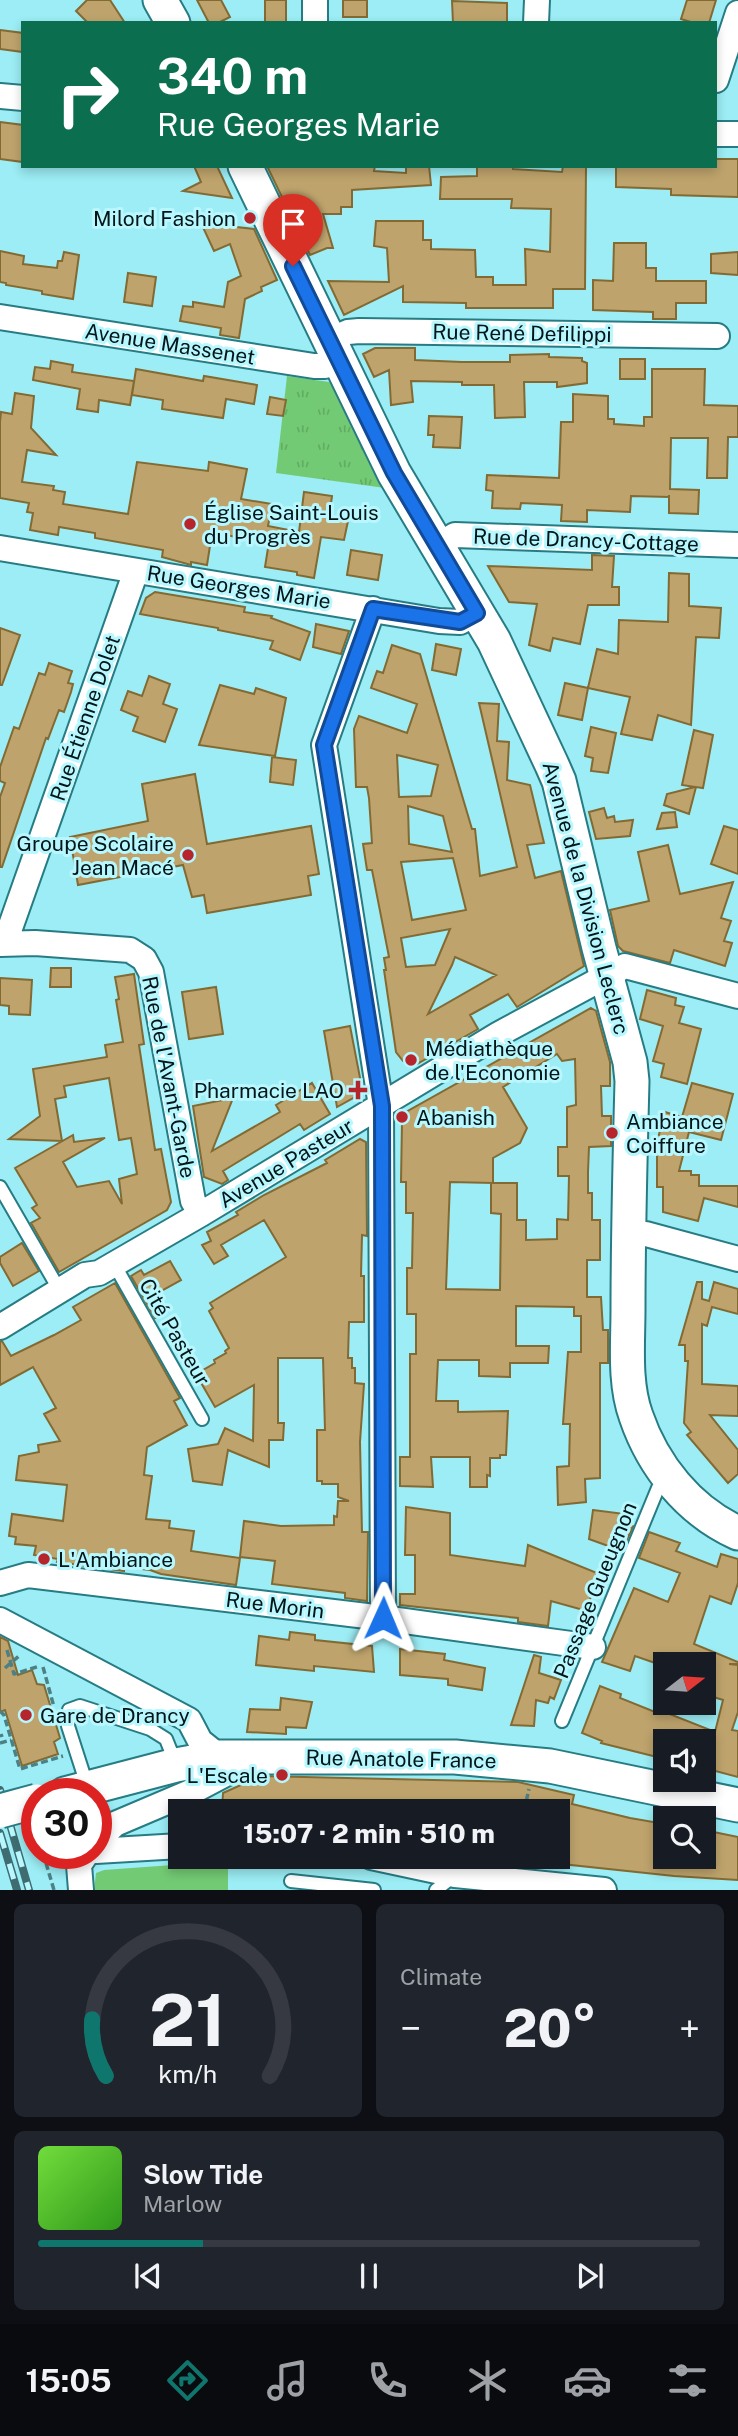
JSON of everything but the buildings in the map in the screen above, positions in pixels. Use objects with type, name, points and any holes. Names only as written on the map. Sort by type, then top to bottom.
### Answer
[{"type":"street","points":[[160,0],[172,21]]},
{"type":"street","points":[[315,0],[315,21]]},
{"type":"street","points":[[537,0],[537,21]]},
{"type":"street","points":[[717,77],[738,13]]},
{"type":"street","points":[[0,96],[21,99]]},
{"type":"street","points":[[717,134],[738,134]]},
{"type":"street","name":"Avenue de la Division Leclerc","points":[[246,168],[394,473],[500,653],[559,781],[630,1062],[630,1393],[635,1415],[653,1454],[670,1479],[700,1510],[738,1533]]},
{"type":"street","name":"Avenue Massenet","points":[[0,317],[314,366],[325,366],[334,350]]},
{"type":"street","name":"Rue René Defilippi","points":[[334,350],[348,332],[359,331],[717,336]]},
{"type":"street","name":"Rue de Drancy-Cottage","points":[[437,546],[455,535],[738,545]]},
{"type":"street","name":"Rue Georges Marie","points":[[0,548],[460,622],[477,613]]},
{"type":"street","name":"Rue Étienne Dolet","points":[[4,944],[136,571]]},
{"type":"street","points":[[373,609],[324,745],[382,1106],[383,1618]]},
{"type":"street","name":"Rue de l'Avant-Garde","points":[[4,944],[35,943],[130,950],[144,960],[151,972],[193,1201],[201,1214]]},
{"type":"street","name":"Avenue Pasteur","points":[[0,1327],[85,1275],[99,1273],[201,1214],[499,1034],[625,966],[738,996]]},
{"type":"street","points":[[628,1234],[646,1234],[738,1259]]},
{"type":"street","name":"Rue Morin","points":[[0,1583],[28,1575],[383,1618],[593,1647]]},
{"type":"street","points":[[0,1620],[189,1720],[200,1741],[220,1757]]},
{"type":"street","name":"Rue Anatole France","points":[[112,1782],[220,1757],[455,1757],[533,1764],[738,1805]]},
{"type":"street","points":[[112,1827],[195,1790],[259,1757]]},
{"type":"street","points":[[0,1811],[21,1805]]},
{"type":"street","points":[[112,1850],[168,1847]]},
{"type":"street","points":[[79,1869],[81,1890]]},
{"type":"street","points":[[406,1869],[446,1883],[604,1890]]},
{"type":"lane","points":[[0,1187],[60,1291]]},
{"type":"lane","name":"Cité Pasteur","points":[[114,1264],[202,1419]]},
{"type":"lane","name":"Passage Gueugnon","points":[[562,1721],[658,1488],[670,1479]]},
{"type":"lane","points":[[74,1778],[68,1726],[69,1710],[80,1706],[150,1730],[166,1740],[176,1765]]},
{"type":"lane","points":[[291,1881],[374,1890]]},
{"type":"path","points":[[7,1650],[14,1674],[37,1667]]},
{"type":"path","points":[[5,1668],[17,1658]]},
{"type":"path","points":[[37,1658],[42,1666],[57,1718]]},
{"type":"path","points":[[0,1711],[4,1715],[20,1769],[67,1755]]},
{"type":"path","points":[[0,1744],[11,1740]]},
{"type":"path","points":[[527,1799],[531,1780]]},
{"type":"path","points":[[47,1869],[54,1890]]},
{"type":"green space","points":[[287,376],[329,382],[337,388],[385,488],[276,473]]},
{"type":"green space","points":[[168,1865],[168,1869],[228,1869],[228,1890],[94,1890],[96,1873],[104,1870]]},
{"type":"railway","points":[[0,1790],[29,1890]]},
{"type":"railway","points":[[0,1833],[17,1890]]},
{"type":"place","name":"Milord Fashion","points":[[250,218]]},
{"type":"place","name":"Église Saint-Louis du Progrès","points":[[190,524]]},
{"type":"place","name":"Groupe Scolaire Jean Macé","points":[[188,855]]},
{"type":"place","name":"Médiathèque de l'Economie","points":[[411,1060]]},
{"type":"place","name":"Pharmacie LAO","points":[[358,1090]]},
{"type":"place","name":"Abanish","points":[[402,1117]]},
{"type":"place","name":"Ambiance Coiffure","points":[[612,1133]]},
{"type":"place","name":"L'Ambiance","points":[[44,1559]]},
{"type":"place","name":"Gare de Drancy","points":[[26,1715]]},
{"type":"place","name":"L'Escale","points":[[282,1775]]},
{"type":"route","points":[[293,266],[394,473],[477,613],[460,622],[439,621],[373,609],[324,745],[382,1106],[383,1618]]}]
